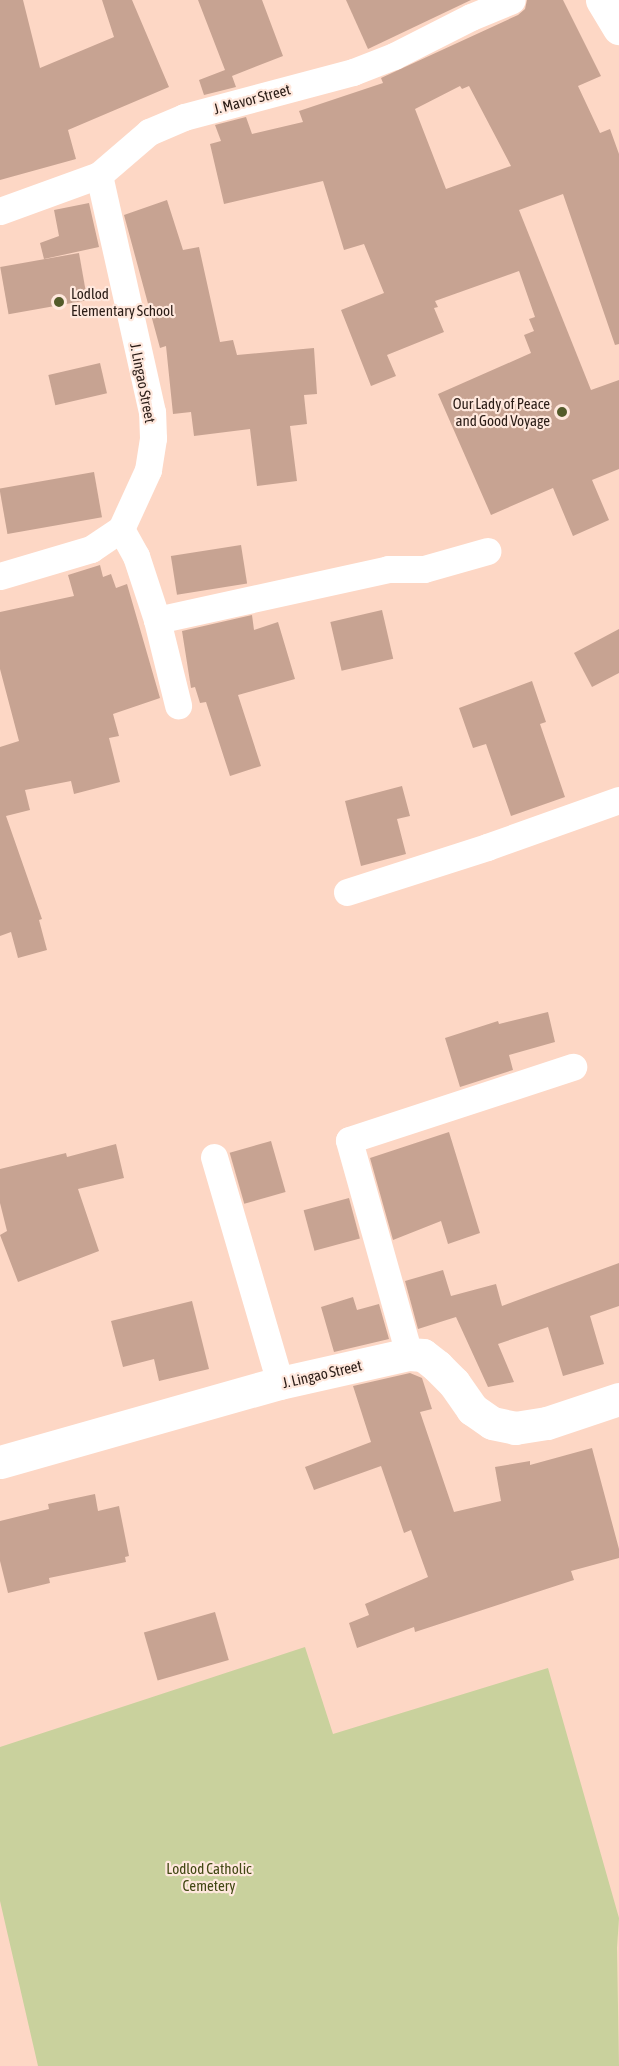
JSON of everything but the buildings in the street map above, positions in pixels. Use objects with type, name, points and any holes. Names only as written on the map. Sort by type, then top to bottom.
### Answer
[{"type":"street","name":"J. Mavor Street","points":[[0,211],[99,175],[149,132],[184,117],[353,72],[394,57],[471,17],[512,0]]},
{"type":"street","points":[[602,0],[619,28]]},
{"type":"street","name":"J. Lingao Street","points":[[99,175],[152,412],[153,438],[148,470],[122,529]]},
{"type":"street","points":[[0,576],[91,549],[122,529],[136,556],[157,620],[178,705]]},
{"type":"street","points":[[157,620],[388,569],[424,570],[487,550]]},
{"type":"street","points":[[347,892],[487,847],[619,800]]},
{"type":"street","points":[[573,1067],[349,1140],[409,1354],[423,1355],[430,1360],[454,1383],[472,1409],[492,1423],[515,1428],[547,1423],[619,1399]]},
{"type":"street","points":[[214,1157],[280,1383]]},
{"type":"street","name":"J. Lingao Street","points":[[0,1462],[280,1383],[409,1354]]},
{"type":"green space","name":"Lodlod Catholic Cemetery","points":[[305,1647],[333,1734],[548,1668],[619,1918],[617,1948],[619,2066],[38,2066],[0,1901],[0,1747]]},
{"type":"place","name":"Lodlod Elementary School","points":[[59,302]]},
{"type":"place","name":"Our Lady of Peace and Good Voyage","points":[[562,412]]}]
